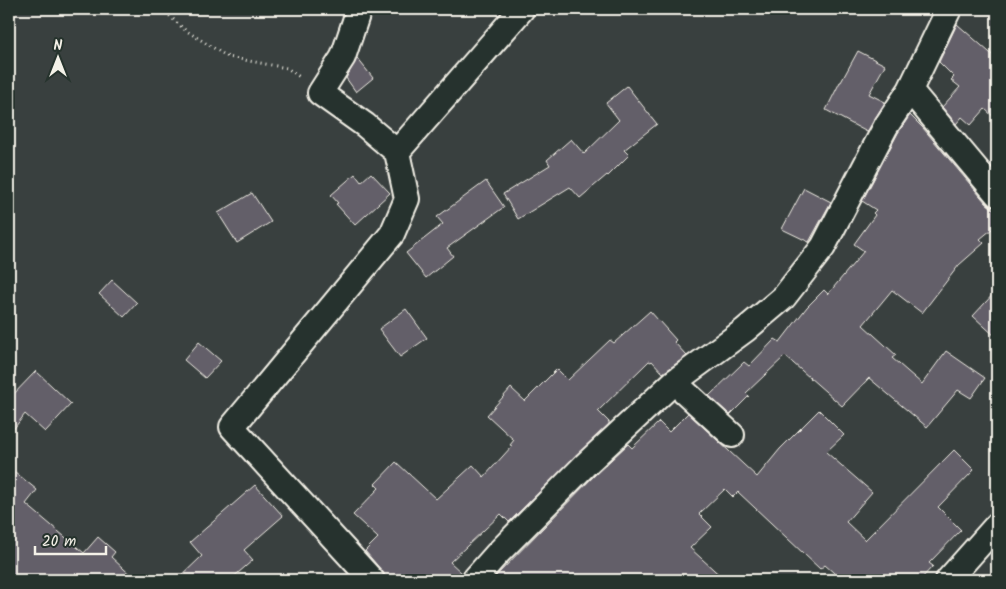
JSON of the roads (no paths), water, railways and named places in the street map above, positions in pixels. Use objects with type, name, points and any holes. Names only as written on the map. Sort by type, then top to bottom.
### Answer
[{"type":"street","points":[[359,9],[343,57],[320,93],[365,125],[397,152],[407,199],[392,234],[232,427],[372,580]]},
{"type":"street","points":[[397,152],[522,9]]},
{"type":"street","points":[[474,580],[497,554],[585,465],[674,382],[745,330],[789,290],[823,247],[886,126],[910,90],[949,9]]},
{"type":"street","points":[[910,90],[997,194]]},
{"type":"street","points":[[674,382],[732,434]]},
{"type":"street","points":[[948,580],[997,526]]}]
